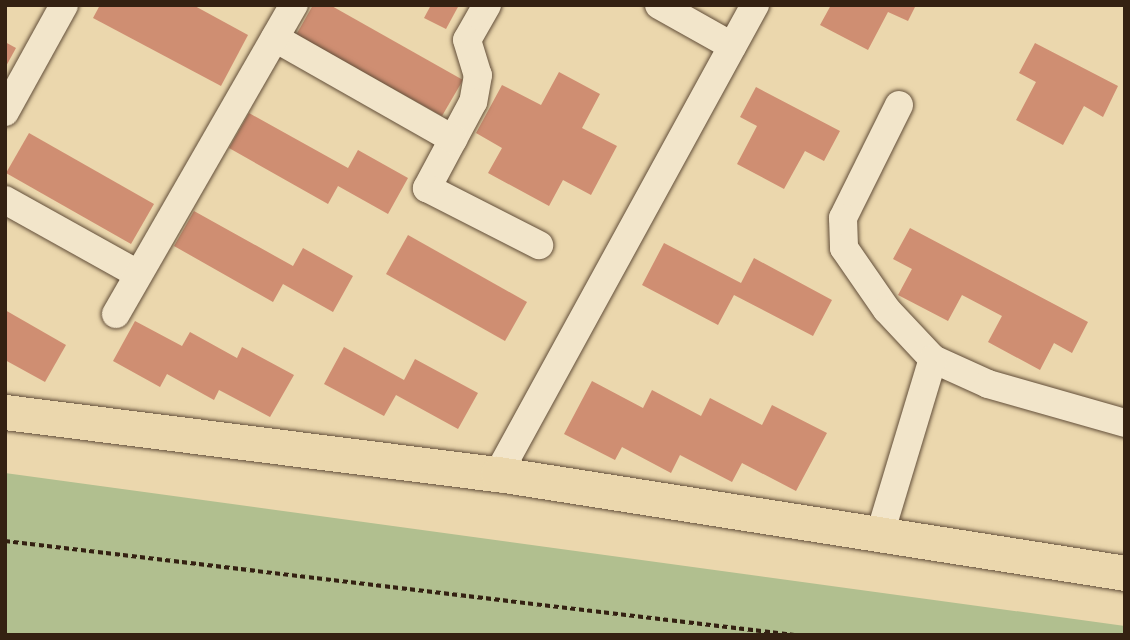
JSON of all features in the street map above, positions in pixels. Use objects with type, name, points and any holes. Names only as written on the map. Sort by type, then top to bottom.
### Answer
[{"type":"main road","points":[[5,412],[498,474],[1125,573]]},
{"type":"street","points":[[5,112],[64,5]]},
{"type":"street","points":[[116,314],[293,5]]},
{"type":"street","points":[[486,5],[467,40],[477,63],[477,89],[427,188],[539,245]]},
{"type":"street","points":[[659,5],[732,46]]},
{"type":"street","points":[[498,474],[755,5]]},
{"type":"street","points":[[275,38],[453,139]]},
{"type":"street","points":[[899,105],[843,218],[844,248],[887,310],[933,359],[988,384],[1125,423]]},
{"type":"street","points":[[5,201],[138,274]]},
{"type":"street","points":[[880,534],[933,359]]},
{"type":"path","points":[[5,541],[794,635]]},
{"type":"green space","points":[[5,473],[1125,626],[1125,635],[5,635]]},
{"type":"building","points":[[100,5],[193,5],[248,35],[221,86],[93,18]]},
{"type":"building","points":[[313,5],[330,5],[463,80],[442,116],[296,35]]},
{"type":"building","points":[[431,5],[459,5],[446,29],[424,18]]},
{"type":"building","points":[[831,5],[916,5],[908,21],[888,12],[868,50],[820,25]]},
{"type":"building","points":[[5,42],[16,48],[5,68]]},
{"type":"building","points":[[1035,43],[1118,86],[1103,117],[1084,106],[1063,145],[1016,120],[1036,82],[1019,73]]},
{"type":"building","points":[[559,72],[600,94],[582,128],[617,146],[591,195],[563,180],[549,206],[488,173],[502,148],[476,133],[502,85],[541,105]]},
{"type":"building","points":[[756,87],[840,131],[824,161],[805,151],[784,189],[737,164],[757,126],[740,117]]},
{"type":"building","points":[[249,113],[348,168],[358,150],[408,178],[388,214],[338,186],[328,204],[229,148]]},
{"type":"building","points":[[29,133],[154,204],[131,244],[6,173]]},
{"type":"building","points":[[194,211],[293,266],[303,248],[353,276],[333,312],[283,284],[273,302],[174,246]]},
{"type":"building","points":[[910,228],[1088,322],[1072,353],[1054,343],[1040,370],[988,342],[1002,316],[962,295],[948,321],[898,295],[912,269],[893,259]]},
{"type":"building","points":[[408,235],[527,302],[505,341],[386,274]]},
{"type":"building","points":[[664,243],[741,283],[754,258],[832,300],[813,336],[734,295],[718,325],[642,285]]},
{"type":"building","points":[[5,310],[66,345],[45,382],[5,360]]},
{"type":"building","points":[[135,321],[182,346],[190,332],[237,358],[242,347],[294,375],[270,417],[219,390],[214,400],[167,374],[160,387],[113,361]]},
{"type":"building","points":[[344,347],[404,380],[415,359],[478,393],[458,429],[396,395],[384,416],[324,384]]},
{"type":"building","points":[[592,381],[643,408],[652,390],[701,416],[710,398],[762,425],[772,405],[827,433],[796,491],[742,463],[732,482],[680,455],[671,473],[622,447],[615,460],[564,434]]}]
